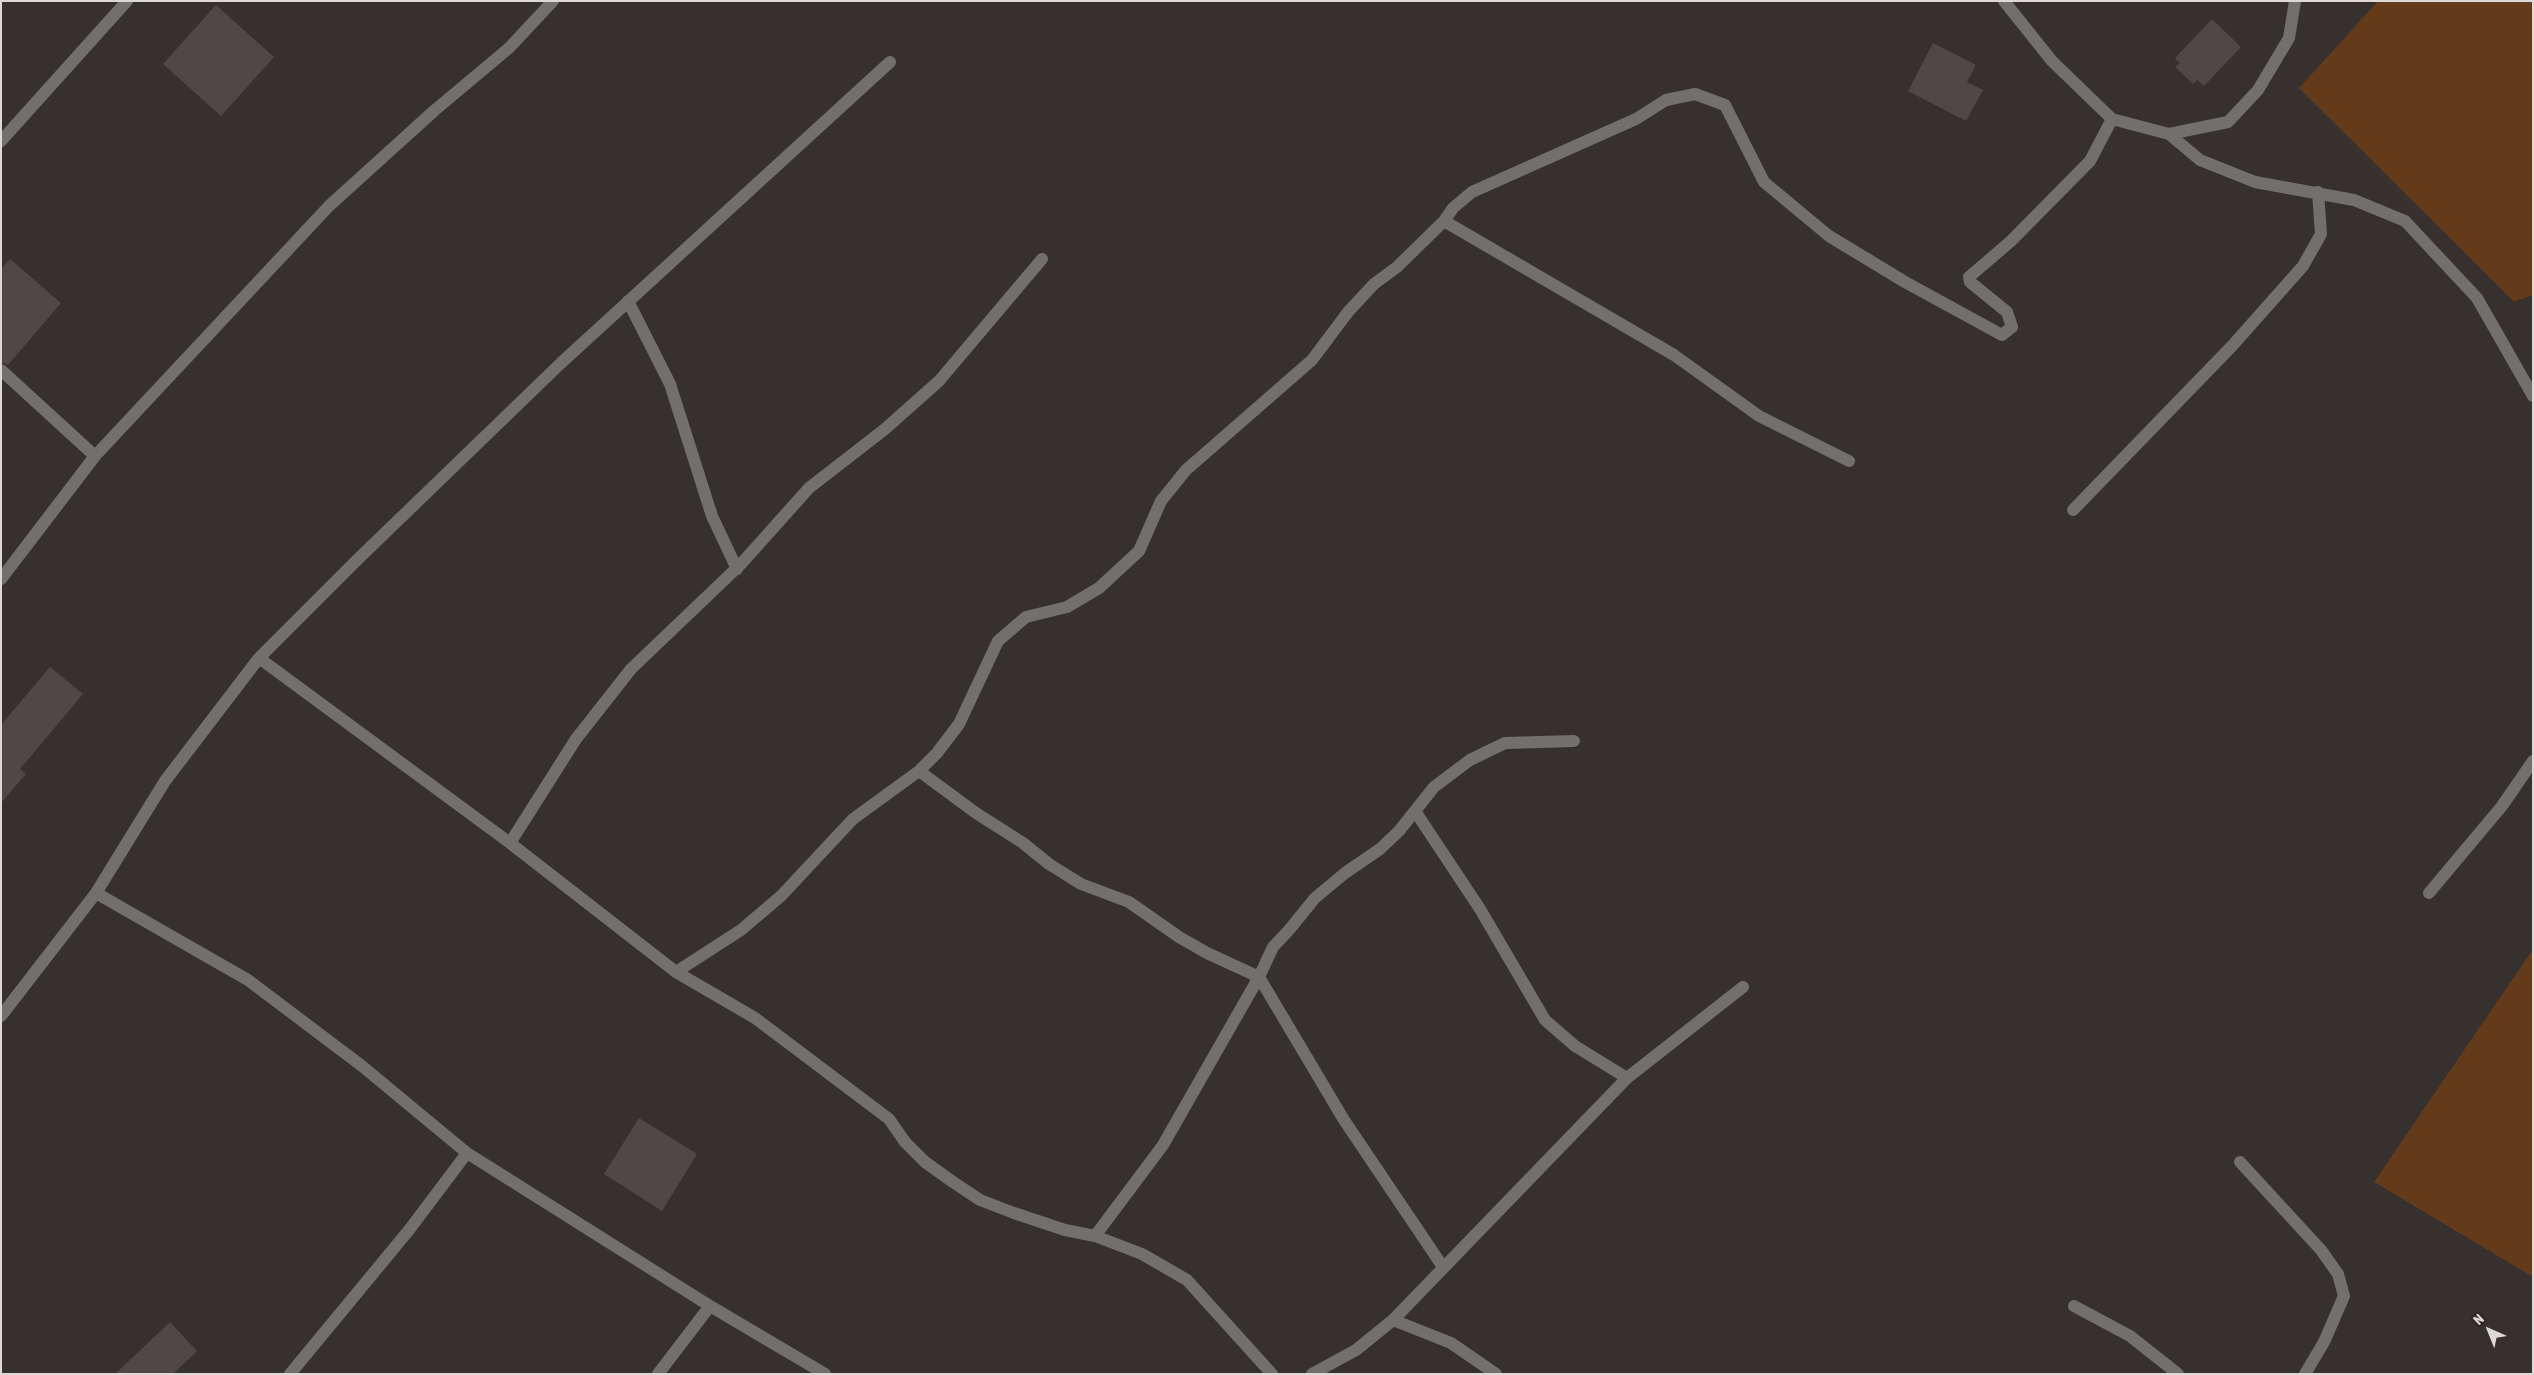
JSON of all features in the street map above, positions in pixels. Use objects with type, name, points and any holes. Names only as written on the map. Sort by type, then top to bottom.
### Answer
[{"type":"street","points":[[1,141],[127,1]]},
{"type":"street","points":[[1,578],[95,456],[330,206],[435,110],[509,48],[554,1]]},
{"type":"street","points":[[2004,1],[2052,61],[2112,119],[2169,134],[2200,160],[2255,182],[2354,200],[2405,222],[2477,298],[2533,396]]},
{"type":"street","points":[[2169,134],[2228,122],[2258,90],[2290,38],[2295,1]]},
{"type":"street","points":[[1,1016],[96,893],[165,781],[259,658],[371,546],[561,363],[890,62]]},
{"type":"street","points":[[676,972],[741,930],[781,896],[853,819],[918,771],[937,753],[959,724],[998,641],[1026,617],[1067,607],[1099,588],[1139,551],[1162,500],[1186,470],[1312,360],[1348,312],[1374,284],[1397,267],[1444,221],[1453,208],[1472,192],[1636,119],[1666,100],[1695,94],[1725,105],[1764,182],[1829,236],[1905,282],[2002,335],[2012,327],[2007,312],[1970,282],[1969,278],[2011,241],[2090,161],[2112,119]]},
{"type":"street","points":[[2073,510],[2232,346],[2303,266],[2320,234],[2318,192]]},
{"type":"street","points":[[1444,221],[1674,355],[1759,416],[1849,461]]},
{"type":"street","points":[[510,844],[576,739],[631,668],[736,569],[809,488],[885,429],[939,381],[1042,259]]},
{"type":"street","points":[[628,301],[670,384],[712,516],[736,569]]},
{"type":"street","points":[[1,370],[95,456]]},
{"type":"street","points":[[259,658],[510,844],[676,972],[755,1018],[889,1119],[905,1142],[926,1162],[980,1200],[1052,1226],[1095,1236],[1142,1254],[1187,1280],[1272,1374]]},
{"type":"street","points":[[1095,1236],[1163,1144],[1259,977],[1273,947],[1315,898],[1345,873],[1380,849],[1434,787],[1470,760],[1505,744],[1574,741]]},
{"type":"street","points":[[2429,893],[2502,806],[2533,761]]},
{"type":"street","points":[[918,771],[976,813],[1023,843],[1049,864],[1081,884],[1129,902],[1186,941],[1259,977],[1344,1120],[1442,1267]]},
{"type":"street","points":[[1415,811],[1480,910],[1545,1020],[1575,1046],[1627,1078]]},
{"type":"street","points":[[96,893],[248,980],[362,1066],[467,1153],[710,1306],[825,1374]]},
{"type":"street","points":[[1312,1374],[1356,1350],[1393,1320],[1442,1267],[1627,1078],[1743,987]]},
{"type":"street","points":[[290,1374],[409,1230],[467,1153]]},
{"type":"street","points":[[2240,1162],[2321,1250],[2338,1274],[2344,1296],[2324,1342],[2305,1374]]},
{"type":"street","points":[[658,1374],[710,1306]]},
{"type":"street","points":[[2074,1306],[2130,1336],[2178,1374]]},
{"type":"street","points":[[1393,1320],[1451,1343],[1496,1374]]},
{"type":"shaded area","points":[[2378,1],[2533,1],[2533,295],[2514,302],[2299,88]]},
{"type":"shaded area","points":[[2533,949],[2533,1277],[2374,1182]]},
{"type":"building","points":[[216,5],[274,57],[221,116],[163,64]]},
{"type":"building","points":[[2212,19],[2241,47],[2204,86],[2197,80],[2193,84],[2175,67],[2180,63],[2175,58]]},
{"type":"building","points":[[1933,43],[1976,65],[1967,82],[1983,90],[1966,121],[1908,91]]},
{"type":"building","points":[[10,259],[61,303],[8,365],[1,362],[1,269]]},
{"type":"building","points":[[50,667],[83,694],[20,769],[26,774],[1,803],[1,725]]},
{"type":"building","points":[[639,1118],[697,1154],[662,1211],[604,1174]]},
{"type":"building","points":[[170,1322],[197,1351],[173,1374],[115,1374]]}]
